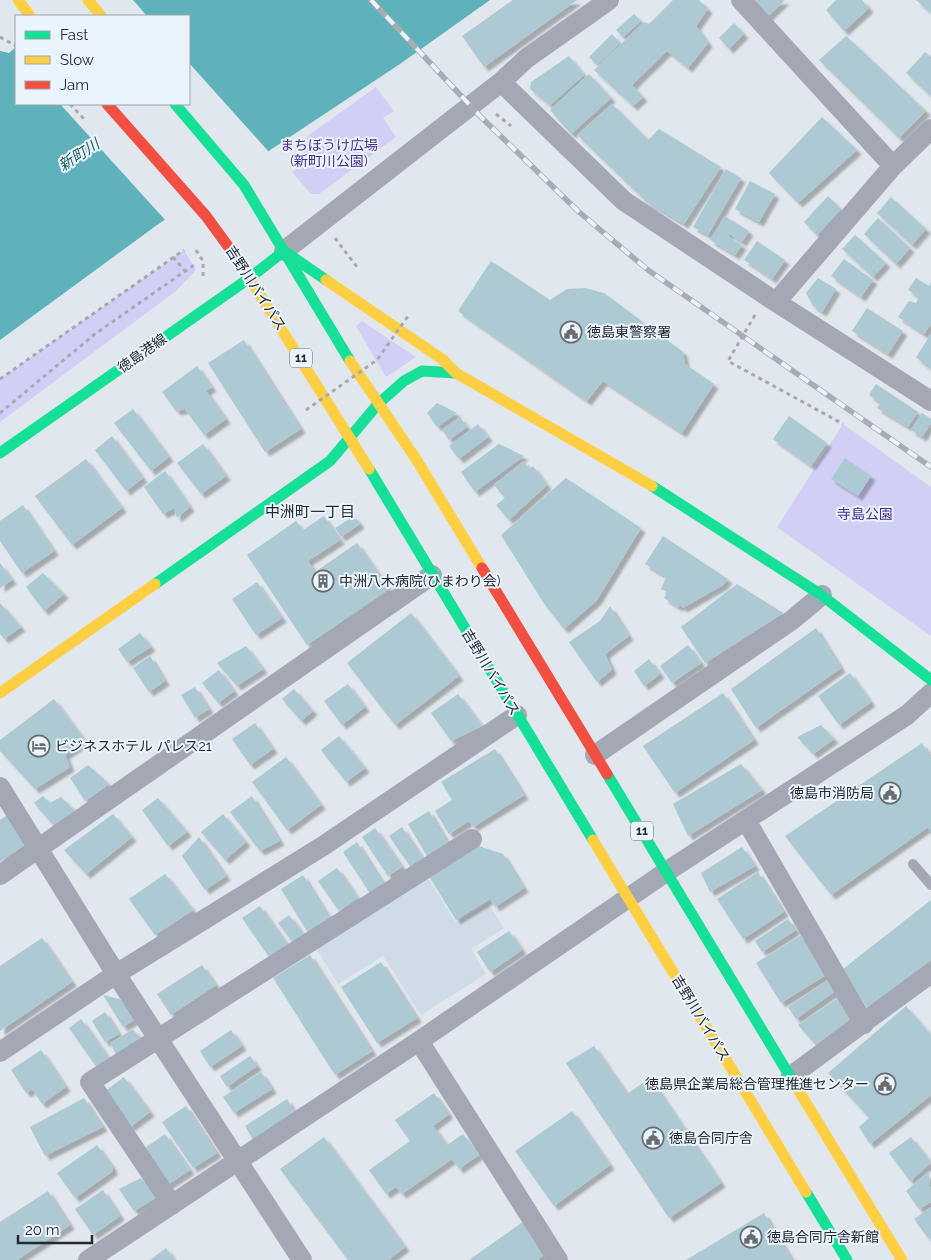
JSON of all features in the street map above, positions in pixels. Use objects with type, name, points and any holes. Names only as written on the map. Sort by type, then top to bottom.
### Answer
[{"type":"main road","points":[[18,0],[29,15]]},
{"type":"main road","points":[[88,0],[100,15]]},
{"type":"main road","name":"吉野川バイパス","points":[[108,105],[206,216],[251,277],[847,1260]]},
{"type":"main road","name":"11","points":[[176,105],[244,185],[378,404],[416,459],[902,1260]]},
{"type":"main road","points":[[284,251],[442,359],[456,373],[689,510],[822,595],[931,680]]},
{"type":"main road","name":"徳島港線","points":[[0,453],[251,277],[284,251]]},
{"type":"main road","points":[[0,693],[330,461],[378,404],[404,381],[422,371],[456,373]]},
{"type":"street","points":[[284,251],[501,82],[526,58],[609,0]]},
{"type":"street","points":[[741,0],[893,166]]},
{"type":"street","points":[[501,82],[624,201],[776,302],[931,401]]},
{"type":"street","points":[[776,302],[893,166],[931,129]]},
{"type":"street","points":[[0,875],[432,575]]},
{"type":"street","points":[[595,755],[792,620],[822,595]]},
{"type":"street","points":[[88,1260],[419,1041],[628,897],[906,715],[931,693]]},
{"type":"street","points":[[0,1052],[116,974],[323,846],[517,715]]},
{"type":"street","points":[[0,787],[116,974],[302,1260]]},
{"type":"street","points":[[746,820],[864,1024]]},
{"type":"street","points":[[172,1205],[90,1082],[472,839]]},
{"type":"street","points":[[791,1076],[931,974]]},
{"type":"street","points":[[419,1041],[558,1260]]},
{"type":"lane","points":[[913,864],[931,885]]},
{"type":"path","points":[[0,37],[15,45]]},
{"type":"path","points":[[194,247],[203,261],[203,279]]},
{"type":"path","points":[[0,379],[184,250]]},
{"type":"path","points":[[173,257],[185,271]]},
{"type":"path","points":[[0,413],[95,334],[194,265]]},
{"type":"path","points":[[776,302],[757,310],[728,361],[843,424]]},
{"type":"path","points":[[308,415],[306,410],[377,360],[408,316]]},
{"type":"shaded area","points":[[425,874],[456,923],[488,903],[504,928],[471,949],[486,974],[421,1015],[383,956],[338,984],[314,945]]},
{"type":"green space","name":"まちぼうけ広場 (新町川公園)","points":[[376,87],[394,111],[383,118],[396,137],[319,194],[311,194],[292,172],[302,165],[302,140]]},
{"type":"green space","points":[[184,250],[196,270],[176,291],[0,422],[0,379]]},
{"type":"green space","points":[[362,321],[416,357],[386,377],[356,326]]},
{"type":"green space","name":"寺島公園","points":[[843,424],[931,487],[931,636],[777,527]]},
{"type":"water","name":"新町川","points":[[68,0],[490,0],[400,64],[157,225],[0,340],[0,51],[9,53],[15,48],[15,105],[190,105],[190,15],[51,15]]},
{"type":"pier","points":[[65,0],[133,0],[146,15],[49,15]]},
{"type":"pier","points":[[190,64],[270,153],[167,222],[61,105],[190,105]]},
{"type":"building","points":[[513,0],[577,0],[484,67],[462,36]]},
{"type":"building","points":[[673,0],[699,0],[708,9],[696,26],[708,43],[688,68],[667,51],[632,85],[643,97],[633,106],[594,70],[644,22],[649,24]]},
{"type":"building","points":[[747,0],[785,0],[765,19]]},
{"type":"building","points":[[836,0],[862,0],[869,8],[844,31],[826,10]]},
{"type":"building","points":[[916,0],[931,0],[931,13]]},
{"type":"building","points":[[634,14],[641,21],[623,37],[616,30]]},
{"type":"building","points":[[734,23],[744,34],[729,49],[719,38]]},
{"type":"building","points":[[612,34],[620,43],[597,65],[589,57]]},
{"type":"building","points":[[846,36],[926,111],[899,138],[819,60]]},
{"type":"building","points":[[925,52],[931,57],[931,96],[906,73]]},
{"type":"building","points":[[569,56],[584,75],[550,105],[530,89],[531,82]]},
{"type":"building","points":[[589,74],[611,98],[571,134],[550,110]]},
{"type":"building","points":[[612,104],[648,140],[659,129],[721,167],[684,224],[648,203],[577,135]]},
{"type":"building","points":[[822,117],[857,150],[798,203],[769,173]]},
{"type":"building","points":[[726,169],[741,178],[708,235],[693,227]]},
{"type":"building","points":[[750,181],[775,194],[759,222],[735,209]]},
{"type":"building","points":[[828,196],[841,209],[817,235],[804,222]]},
{"type":"building","points":[[891,197],[926,229],[912,245],[877,213]]},
{"type":"building","points":[[725,216],[749,231],[742,242],[729,234],[728,236],[742,245],[735,255],[710,240]]},
{"type":"building","points":[[878,218],[910,248],[896,264],[864,234]]},
{"type":"building","points":[[855,235],[886,263],[873,277],[842,249]]},
{"type":"building","points":[[757,241],[785,260],[772,279],[744,260]]},
{"type":"building","points":[[844,259],[873,280],[861,297],[831,276]]},
{"type":"building","name":"徳島東警察署","points":[[491,261],[550,300],[567,289],[585,288],[604,293],[683,352],[685,364],[714,384],[682,433],[603,381],[587,401],[458,311]]},
{"type":"building","points":[[818,278],[836,289],[822,312],[813,306],[806,293]]},
{"type":"building","points":[[916,278],[929,286],[931,282],[931,324],[924,334],[898,317],[909,301],[916,303],[919,297],[908,290]]},
{"type":"building","points":[[867,308],[903,331],[888,354],[852,331]]},
{"type":"building","points":[[931,334],[931,370],[916,357]]},
{"type":"building","points":[[244,340],[301,429],[265,452],[208,363]]},
{"type":"building","points":[[197,366],[212,387],[206,391],[226,419],[204,435],[185,409],[176,411],[162,392]]},
{"type":"building","points":[[876,384],[918,412],[908,427],[877,408],[881,403],[869,395]]},
{"type":"building","points":[[437,403],[457,413],[437,427],[427,413]]},
{"type":"building","points":[[133,409],[169,457],[151,471],[114,423]]},
{"type":"building","points":[[922,413],[931,419],[931,423],[922,437],[911,430]]},
{"type":"building","points":[[789,416],[827,443],[811,466],[773,439]]},
{"type":"building","points":[[460,417],[467,427],[449,440],[442,430]]},
{"type":"building","points":[[478,424],[488,437],[459,459],[449,446]]},
{"type":"building","points":[[112,436],[143,478],[126,491],[95,450]]},
{"type":"building","points":[[203,444],[226,476],[201,494],[177,463]]},
{"type":"building","points":[[499,444],[524,456],[475,492],[461,472]]},
{"type":"building","points":[[845,458],[871,476],[858,496],[831,479]]},
{"type":"building","points":[[86,459],[122,508],[72,545],[35,496]]},
{"type":"building","points":[[524,461],[529,469],[533,466],[547,485],[509,520],[496,505],[505,498],[494,485]]},
{"type":"building","points":[[165,471],[190,507],[177,518],[174,508],[163,514],[144,487]]},
{"type":"building","points":[[566,478],[641,528],[597,600],[564,629],[545,605],[501,535]]},
{"type":"building","points":[[23,505],[54,551],[22,573],[0,541],[0,521]]},
{"type":"building","name":"中洲八木病院(ひまわり会)","points":[[324,516],[340,540],[308,561],[315,572],[357,543],[389,589],[307,645],[247,555],[296,521],[303,530]]},
{"type":"building","points":[[354,516],[360,524],[341,537],[335,528]]},
{"type":"building","points":[[663,536],[728,579],[723,585],[683,608],[664,598],[668,592],[661,589],[666,577],[645,564]]},
{"type":"building","points":[[0,563],[12,580],[0,588]]},
{"type":"building","points":[[43,573],[64,594],[44,611],[26,587]]},
{"type":"building","points":[[257,582],[282,618],[256,635],[232,599]]},
{"type":"building","points":[[737,584],[783,613],[705,663],[681,627]]},
{"type":"building","points":[[0,603],[21,627],[4,639],[0,634]]},
{"type":"building","points":[[610,606],[629,636],[605,654],[612,670],[597,682],[569,642],[600,621]]},
{"type":"building","points":[[411,613],[459,676],[395,725],[347,663]]},
{"type":"building","points":[[816,628],[841,668],[756,728],[731,689]]},
{"type":"building","points":[[140,633],[151,647],[127,662],[118,649]]},
{"type":"building","points":[[688,645],[701,663],[672,683],[660,666]]},
{"type":"building","points":[[246,646],[263,669],[237,686],[217,663]]},
{"type":"building","points":[[150,656],[165,681],[149,692],[133,668]]},
{"type":"building","points":[[649,659],[660,674],[644,686],[634,671]]},
{"type":"building","points":[[219,670],[234,691],[218,703],[202,683]]},
{"type":"building","points":[[850,673],[871,702],[839,725],[818,696]]},
{"type":"building","points":[[348,684],[365,707],[342,725],[324,701]]},
{"type":"building","points":[[195,687],[209,709],[195,718],[181,695]]},
{"type":"building","points":[[294,689],[313,711],[301,721],[282,699]]},
{"type":"building","points":[[723,693],[754,740],[675,793],[643,746]]},
{"type":"building","points":[[458,694],[482,726],[451,741],[431,713]]},
{"type":"building","name":"ビジネスホテル パレス21","points":[[54,699],[85,741],[65,755],[70,767],[35,789],[0,751],[0,740]]},
{"type":"building","points":[[255,723],[273,749],[250,765],[232,739]]},
{"type":"building","points":[[821,725],[834,739],[813,754],[797,737]]},
{"type":"building","points":[[339,736],[365,768],[346,782],[321,750]]},
{"type":"building","name":"徳島市消防局","points":[[922,743],[931,758],[931,832],[928,827],[831,895],[785,836]]},
{"type":"building","points":[[495,749],[524,795],[473,827],[469,821],[449,834],[435,811],[452,800],[441,782]]},
{"type":"building","points":[[286,757],[321,805],[287,830],[252,782]]},
{"type":"building","points":[[741,764],[762,790],[688,836],[673,804]]},
{"type":"building","points":[[88,765],[109,784],[85,801],[70,778]]},
{"type":"building","points":[[43,796],[50,803],[61,797],[75,811],[53,825],[34,803]]},
{"type":"building","points":[[252,796],[280,841],[260,851],[230,812]]},
{"type":"building","points":[[158,798],[187,832],[168,846],[142,810]]},
{"type":"building","points":[[429,811],[449,845],[428,858],[408,824]]},
{"type":"building","points":[[113,814],[132,837],[86,874],[64,850]]},
{"type":"building","points":[[223,814],[246,842],[225,860],[201,832]]},
{"type":"building","points":[[7,815],[26,844],[0,862],[0,820]]},
{"type":"building","points":[[402,827],[424,861],[412,869],[389,836]]},
{"type":"building","points":[[375,828],[402,867],[388,876],[362,837]]},
{"type":"building","points":[[199,837],[226,876],[205,890],[182,856]]},
{"type":"building","points":[[357,842],[385,886],[371,895],[343,852]]},
{"type":"building","points":[[473,844],[503,854],[524,888],[495,907],[490,899],[456,920],[427,873]]},
{"type":"building","points":[[742,847],[755,866],[710,892],[701,873]]},
{"type":"building","points":[[337,868],[358,898],[339,911],[318,881]]},
{"type":"building","points":[[758,872],[784,912],[743,939],[717,899]]},
{"type":"building","points":[[165,874],[193,910],[155,935],[129,899]]},
{"type":"building","points":[[303,875],[330,919],[308,933],[281,889]]},
{"type":"building","points":[[931,900],[931,960],[867,1008],[843,969]]},
{"type":"building","points":[[260,906],[287,944],[269,957],[242,918]]},
{"type":"building","points":[[289,915],[304,935],[293,943],[278,923]]},
{"type":"building","points":[[788,919],[796,930],[762,952],[755,941]]},
{"type":"building","points":[[509,931],[522,950],[490,972],[477,952]]},
{"type":"building","points":[[801,935],[826,975],[781,1003],[756,963]]},
{"type":"building","points":[[42,938],[72,982],[0,1031],[0,966]]},
{"type":"building","points":[[310,955],[372,1051],[335,1075],[273,978]]},
{"type":"building","points":[[381,962],[417,1018],[377,1043],[341,987]]},
{"type":"building","points":[[202,965],[216,985],[171,1015],[157,994]]},
{"type":"building","points":[[828,980],[834,992],[796,1019],[788,1007]]},
{"type":"building","points":[[103,995],[120,999],[134,1020],[123,1027]]},
{"type":"building","points":[[838,998],[850,1019],[816,1045],[798,1025]]},
{"type":"building","name":"徳島県企業局総合管理推進センター","points":[[906,1006],[931,1035],[931,1095],[870,1144],[859,1127],[869,1118],[828,1073]]},
{"type":"building","points":[[105,1012],[119,1034],[105,1042],[92,1021]]},
{"type":"building","points":[[81,1019],[110,1060],[98,1069],[69,1028]]},
{"type":"building","points":[[133,1029],[141,1041],[117,1056],[110,1043]]},
{"type":"building","points":[[231,1030],[242,1046],[210,1067],[200,1051]]},
{"type":"building","name":"徳島合同庁舎","points":[[594,1046],[627,1094],[650,1078],[721,1183],[669,1218],[566,1063]]},
{"type":"building","points":[[41,1050],[66,1087],[42,1104],[32,1089],[26,1093],[11,1070]]},
{"type":"building","points":[[250,1056],[257,1066],[227,1087],[220,1076]]},
{"type":"building","points":[[261,1072],[272,1089],[234,1113],[223,1097]]},
{"type":"building","points":[[124,1077],[150,1112],[130,1127],[104,1092]]},
{"type":"building","points":[[434,1093],[449,1114],[433,1126],[447,1145],[463,1134],[479,1155],[459,1169],[452,1159],[402,1194],[396,1187],[386,1194],[369,1170],[410,1141],[395,1120]]},
{"type":"building","points":[[84,1098],[103,1127],[45,1156],[30,1127]]},
{"type":"building","points":[[287,1099],[296,1115],[255,1143],[245,1126]]},
{"type":"building","points":[[186,1106],[217,1153],[193,1168],[162,1122]]},
{"type":"building","points":[[572,1111],[610,1165],[554,1206],[515,1151]]},
{"type":"building","points":[[165,1134],[190,1170],[166,1186],[142,1150]]},
{"type":"building","points":[[324,1137],[405,1247],[388,1260],[348,1260],[280,1169]]},
{"type":"building","points":[[911,1137],[931,1163],[910,1181],[889,1153]]},
{"type":"building","points":[[97,1145],[112,1166],[113,1171],[75,1198],[57,1173]]},
{"type":"building","points":[[929,1171],[931,1202],[919,1209],[906,1191]]},
{"type":"building","points":[[141,1178],[157,1197],[134,1211],[119,1189]]},
{"type":"building","points":[[103,1190],[120,1216],[93,1235],[75,1209]]},
{"type":"building","points":[[48,1191],[70,1225],[17,1260],[0,1260],[0,1222]]},
{"type":"building","points":[[931,1207],[931,1240],[914,1219]]},
{"type":"building","name":"徳島合同庁舎新館","points":[[764,1213],[792,1260],[686,1260]]},
{"type":"building","points":[[524,1221],[547,1253],[537,1260],[469,1260]]},
{"type":"building","points":[[166,1248],[175,1260],[150,1260]]},
{"type":"railway","points":[[371,0],[481,117],[579,212],[648,270],[931,467]]},
{"type":"traffic: fast","points":[[176,105],[244,185],[350,361]]},
{"type":"traffic: fast","points":[[0,453],[251,277],[284,251],[326,280]]},
{"type":"traffic: fast","points":[[155,584],[330,461],[378,404],[404,381],[422,371],[456,373]]},
{"type":"traffic: fast","points":[[369,469],[593,840]]},
{"type":"traffic: fast","points":[[652,486],[820,594],[931,680]]},
{"type":"traffic: fast","points":[[607,774],[797,1088]]},
{"type":"traffic: fast","points":[[806,1192],[847,1260]]},
{"type":"traffic: slow","points":[[18,0],[29,15]]},
{"type":"traffic: slow","points":[[88,0],[100,15]]},
{"type":"traffic: slow","points":[[238,260],[369,469]]},
{"type":"traffic: slow","points":[[326,280],[442,359],[456,373],[652,486]]},
{"type":"traffic: slow","points":[[350,361],[416,459],[482,568]]},
{"type":"traffic: slow","points":[[0,693],[155,584]]},
{"type":"traffic: slow","points":[[593,840],[806,1192]]},
{"type":"traffic: slow","points":[[797,1088],[902,1260]]},
{"type":"traffic: jam","points":[[108,105],[206,216],[238,260]]},
{"type":"traffic: jam","points":[[482,568],[607,774]]},
{"type":"place","name":"徳島東警察署","points":[[571,332]]},
{"type":"place","name":"中洲八木病院(ひまわり会)","points":[[323,581]]},
{"type":"place","name":"ビジネスホテル パレス21","points":[[39,746]]},
{"type":"place","name":"徳島市消防局","points":[[890,793]]},
{"type":"place","name":"徳島県企業局総合管理推進センター","points":[[885,1084]]},
{"type":"place","name":"徳島合同庁舎","points":[[653,1138]]},
{"type":"place","name":"徳島合同庁舎新館","points":[[751,1237]]},
{"type":"district","name":"中洲町一丁目","points":[[310,512]]}]
